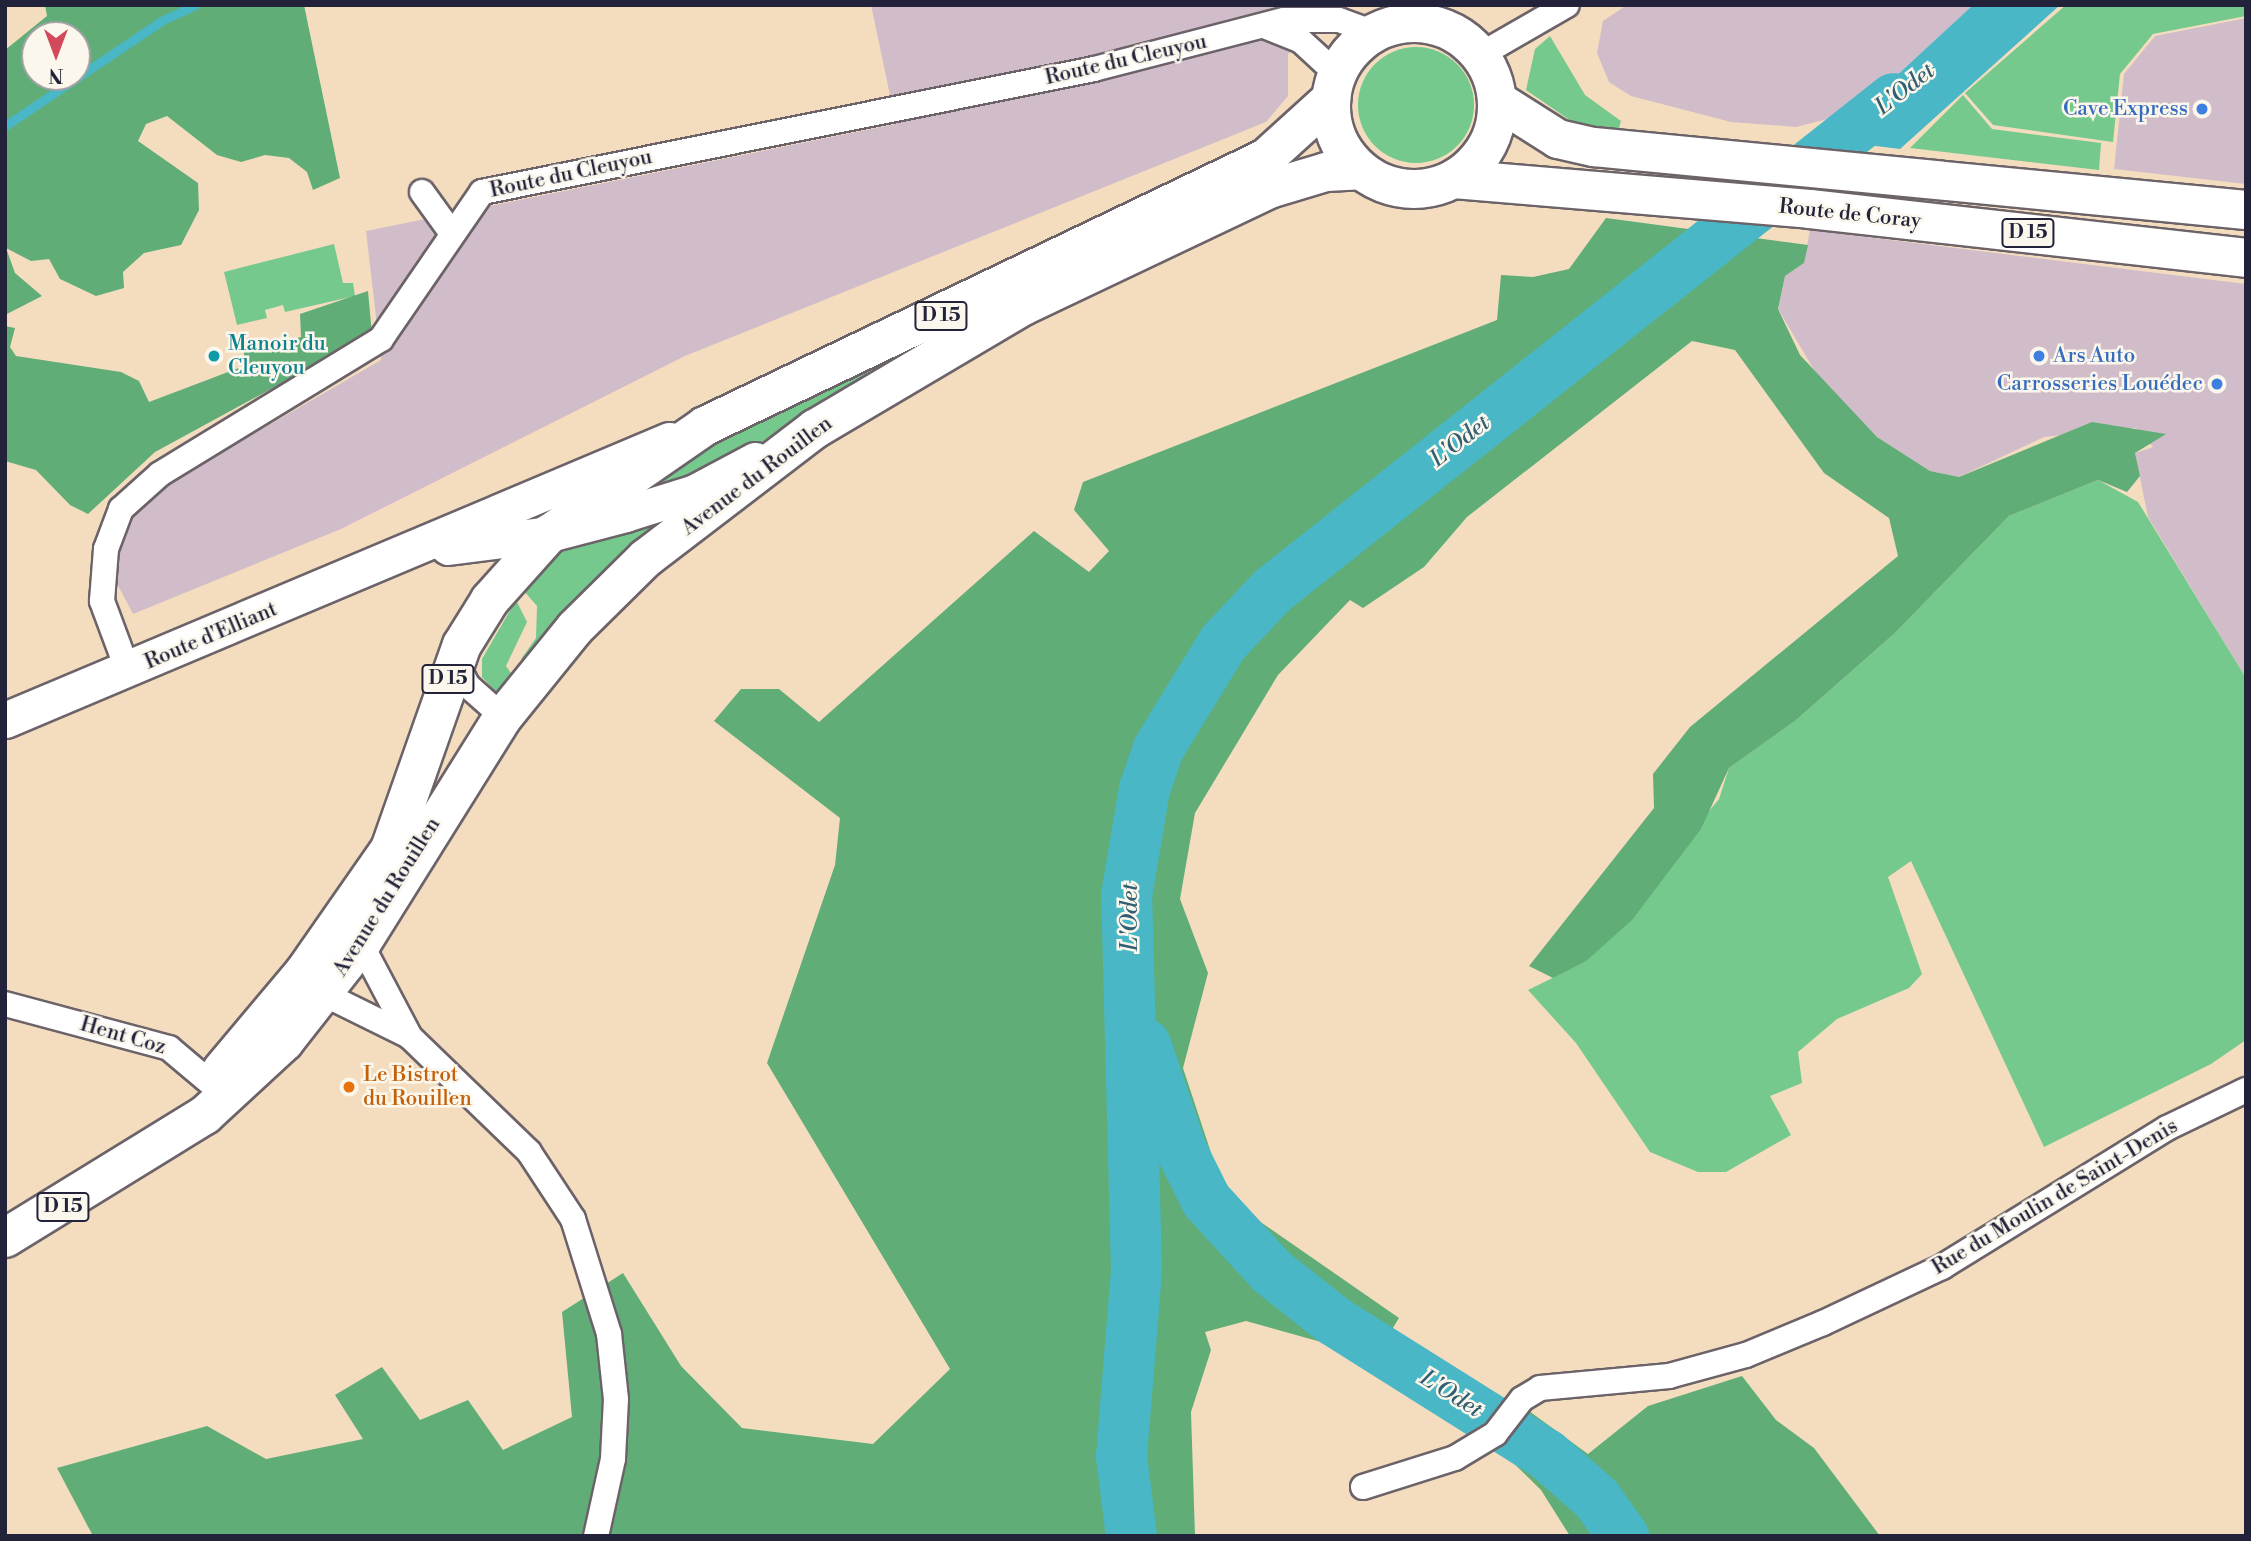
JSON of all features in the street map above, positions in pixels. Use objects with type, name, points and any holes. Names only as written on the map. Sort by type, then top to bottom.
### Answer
[{"type":"main road","points":[[1430,24],[1480,55],[1498,101],[1484,153],[1454,179],[1409,189],[1361,170],[1337,139],[1334,87],[1375,33],[1430,24]]},
{"type":"main road","name":"Avenue du Rouillen","points":[[218,1089],[390,849],[455,661],[490,600],[549,534],[705,426],[1266,158],[1334,87]]},
{"type":"main road","name":"Route de Coray","points":[[1498,101],[1575,144],[2246,210]]},
{"type":"main road","name":"Avenue du Rouillen","points":[[5,1238],[117,1171],[218,1089],[284,1042],[324,994],[360,944],[503,717],[618,584],[815,429],[1023,306],[1149,243],[1290,181],[1361,170]]},
{"type":"main road","name":"Route de Coray","points":[[1454,179],[1810,209],[2246,258]]},
{"type":"street","points":[[1480,55],[1567,5]]},
{"type":"street","name":"Route du Cleuyou","points":[[128,671],[102,601],[106,549],[121,509],[160,474],[375,345],[415,298],[451,232],[472,201],[492,187],[1094,69],[1267,27],[1319,18],[1375,33]]},
{"type":"street","points":[[1267,27],[1300,40],[1334,87]]},
{"type":"street","points":[[422,192],[451,232]]},
{"type":"street","name":"Route d'Elliant","points":[[5,720],[417,551],[509,505],[705,426]]},
{"type":"street","name":"Route d'Elliant","points":[[417,551],[549,534],[695,492],[815,429]]},
{"type":"street","points":[[455,661],[467,685],[503,717]]},
{"type":"street","name":"Avenue du Rouillen","points":[[324,994],[317,978],[363,906],[390,849]]},
{"type":"street","points":[[360,944],[410,1037]]},
{"type":"street","points":[[324,994],[410,1037],[529,1152],[561,1195],[586,1252],[609,1334],[616,1399],[613,1459],[596,1536]]},
{"type":"street","name":"Hent Coz","points":[[5,1004],[157,1044],[218,1089]]},
{"type":"street","name":"Rue du Moulin de Saint-Denis","points":[[1363,1488],[1455,1458],[1500,1426],[1522,1399],[1561,1382],[1669,1376],[1783,1341],[1942,1267],[2167,1128],[2246,1090]]},
{"type":"shaded area","points":[[871,5],[1309,5],[1288,55],[1288,96],[1266,122],[685,356],[341,529],[133,614],[113,576],[116,545],[145,497],[381,360],[366,231],[896,124]]},
{"type":"shaded area","points":[[1627,5],[1973,5],[1893,79],[1836,117],[1796,127],[1731,122],[1631,96],[1609,82],[1597,53],[1603,21]]},
{"type":"shaded area","points":[[2246,18],[2246,184],[2114,169],[2124,74],[2155,36]]},
{"type":"shaded area","points":[[1810,230],[2246,284],[2246,678],[2148,517],[2135,453],[2153,447],[2136,428],[2044,437],[1959,477],[1930,471],[1877,437],[1823,385],[1778,309],[1785,276],[1804,263]]},
{"type":"green space","points":[[45,5],[304,5],[340,178],[313,190],[307,172],[289,158],[265,155],[241,162],[217,155],[167,116],[146,124],[138,141],[198,183],[199,210],[181,245],[144,253],[123,272],[124,288],[96,296],[60,279],[49,259],[31,261],[6,248],[15,273],[42,296],[5,315],[5,50],[21,37],[21,91],[91,91],[91,21],[41,21],[47,16]]},
{"type":"green space","points":[[2066,5],[2246,5],[2246,16],[2153,34],[2120,74],[2113,142],[1993,125],[1965,93]]},
{"type":"green space","points":[[1550,36],[1585,95],[1621,121],[1618,132],[1574,123],[1526,90],[1535,49]]},
{"type":"green space","points":[[1416,47],[1438,51],[1457,64],[1470,83],[1474,105],[1470,127],[1457,146],[1438,159],[1416,163],[1394,159],[1375,146],[1362,127],[1358,105],[1362,83],[1375,64],[1394,51]]},
{"type":"green space","points":[[1963,95],[1992,129],[2101,143],[2099,170],[1910,148]]},
{"type":"green space","points":[[1606,218],[1808,245],[1804,263],[1785,276],[1778,309],[1800,355],[1877,437],[1930,471],[1959,477],[2092,422],[2166,434],[2135,453],[2140,476],[2127,492],[2098,480],[2009,516],[1895,633],[1795,721],[1729,768],[1701,829],[1632,920],[1585,962],[1553,978],[1529,966],[1654,808],[1653,774],[1690,727],[1898,556],[1889,518],[1824,473],[1735,350],[1692,341],[1467,517],[1424,567],[1363,608],[1350,600],[1278,675],[1195,813],[1180,899],[1208,973],[1183,1068],[1226,1198],[1399,1318],[1375,1357],[1246,1321],[1205,1332],[1211,1350],[1191,1412],[1195,1536],[93,1536],[57,1468],[207,1426],[266,1459],[363,1439],[335,1395],[382,1367],[420,1420],[468,1400],[503,1450],[572,1417],[562,1312],[623,1273],[681,1366],[742,1428],[873,1444],[950,1369],[767,1063],[835,865],[840,818],[714,721],[741,689],[779,689],[819,722],[1034,531],[1089,572],[1109,551],[1074,510],[1083,482],[1497,320],[1501,275],[1533,277],[1569,269]]},
{"type":"green space","points":[[334,244],[343,283],[353,283],[355,296],[285,312],[283,305],[265,310],[267,318],[237,325],[224,272]]},
{"type":"green space","points":[[368,291],[372,334],[155,452],[88,514],[70,505],[36,470],[5,461],[5,326],[15,328],[10,347],[16,356],[121,372],[139,381],[149,402],[244,366],[244,351],[301,337],[300,314]]},
{"type":"green space","points":[[868,368],[867,376],[700,480],[611,505],[659,468]]},
{"type":"green space","points":[[2098,480],[2138,502],[2246,678],[2246,1040],[2211,1064],[2044,1147],[1911,861],[1888,877],[1922,974],[1909,988],[1837,1019],[1798,1052],[1802,1083],[1770,1096],[1791,1135],[1726,1172],[1698,1172],[1650,1152],[1576,1043],[1528,990],[1585,962],[1719,799],[1729,768],[1795,721],[1895,633],[2009,516]]},
{"type":"green space","points":[[693,507],[527,664],[521,659],[536,638],[537,606],[523,590],[563,539]]},
{"type":"green space","points":[[516,600],[527,622],[506,666],[515,679],[505,692],[495,691],[482,677],[482,659]]},
{"type":"green space","points":[[1742,1376],[1776,1420],[1814,1448],[1880,1536],[1570,1536],[1541,1490],[1493,1443],[1529,1411],[1588,1454],[1648,1406]]},
{"type":"water","points":[[1973,5],[2060,5],[1900,149],[1804,137],[1893,79]]},
{"type":"waterway","points":[[5,126],[161,21],[195,5]]},
{"type":"waterway","name":"L'Odet","points":[[1131,1536],[1121,1456],[1136,1270],[1126,895],[1144,789],[1158,748],[1223,642],[1272,590],[1893,98]]},
{"type":"waterway","name":"L'Odet","points":[[1145,1044],[1181,1150],[1206,1200],[1271,1271],[1333,1320],[1546,1454],[1596,1498],[1623,1536]]},
{"type":"place","name":"Cave Express","points":[[2202,109]]},
{"type":"place","name":"Manoir du Cleuyou","points":[[214,356]]},
{"type":"place","name":"Ars Auto","points":[[2039,356]]},
{"type":"place","name":"Carrosseries Louédec","points":[[2217,384]]},
{"type":"place","name":"Le Bistrot du Rouillen","points":[[349,1087]]}]
